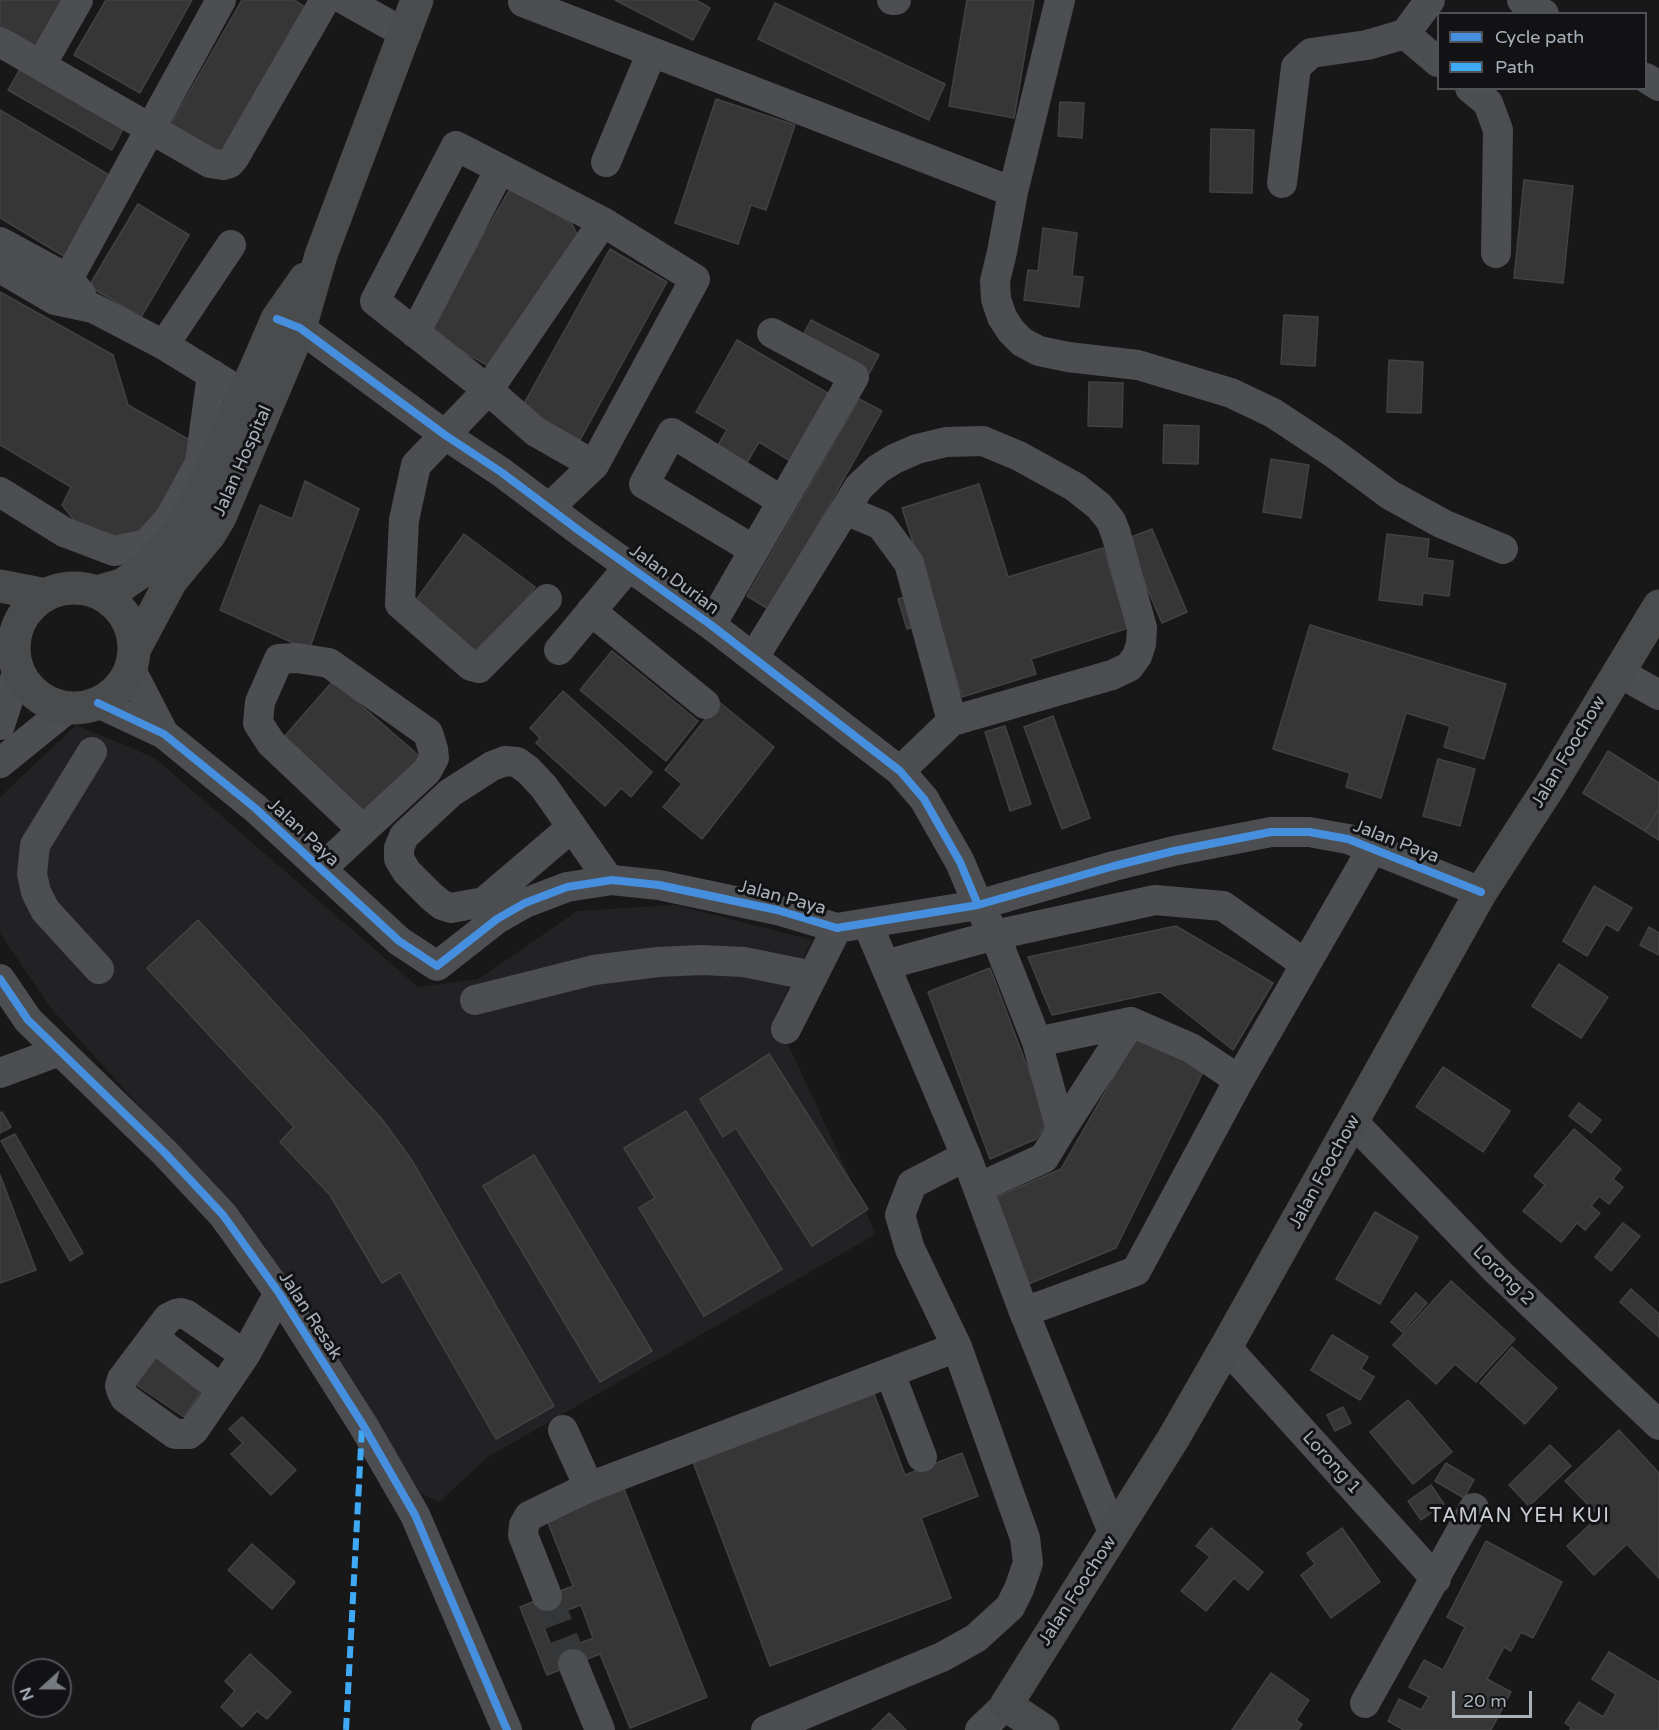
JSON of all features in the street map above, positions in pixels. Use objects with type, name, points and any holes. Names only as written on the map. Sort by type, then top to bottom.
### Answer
[{"type":"main road","name":"Jalan Hospital","points":[[132,659],[171,581],[210,534],[220,518],[289,324],[321,255],[417,0]]},
{"type":"main road","name":"Jalan Hospital","points":[[97,592],[122,585],[147,568],[179,531],[194,508],[245,394],[289,324]]},
{"type":"main road","points":[[0,585],[46,595]]},
{"type":"main road","points":[[80,588],[97,592],[112,602],[124,616],[132,633],[132,659],[123,683],[112,695],[83,706],[52,704],[38,696],[26,684],[10,652],[21,619],[31,605],[46,595],[62,589],[80,588]]},
{"type":"main road","name":"Jalan Foochow","points":[[1006,1705],[1114,1535],[1227,1347],[1481,892],[1551,784],[1659,606]]},
{"type":"main road","points":[[1006,1705],[1043,1730]]},
{"type":"street","points":[[41,66],[78,0]]},
{"type":"street","points":[[68,279],[221,0]]},
{"type":"street","points":[[0,42],[210,163],[223,165],[230,163],[234,158],[325,0]]},
{"type":"street","points":[[345,0],[406,34]]},
{"type":"street","points":[[1060,0],[1013,192],[995,281],[996,299],[1002,317],[1011,331],[1022,342],[1039,351],[1068,357],[1138,365],[1231,393],[1273,413],[1332,452],[1390,495],[1443,524],[1503,549]]},
{"type":"street","points":[[1282,183],[1296,67],[1311,53],[1366,45],[1405,34],[1430,0]]},
{"type":"street","points":[[1522,0],[1541,12]]},
{"type":"street","points":[[523,2],[1013,192]]},
{"type":"street","points":[[1405,34],[1437,61]]},
{"type":"street","points":[[606,162],[652,52]]},
{"type":"street","points":[[1472,90],[1488,103],[1498,130],[1496,253]]},
{"type":"street","points":[[549,508],[594,465],[695,279],[603,222],[456,146],[375,301],[488,390],[536,432],[594,465]]},
{"type":"street","points":[[415,333],[500,169]]},
{"type":"street","points":[[546,599],[479,668],[471,666],[400,604],[405,520],[416,465],[488,390],[603,222]]},
{"type":"street","points":[[0,242],[68,279],[93,308]]},
{"type":"street","points":[[164,345],[231,245]]},
{"type":"street","points":[[0,268],[55,300],[93,308],[164,345],[245,394]]},
{"type":"street","name":"Jalan Durian","points":[[289,324],[501,472],[711,625],[900,771],[924,799],[960,862],[978,905],[995,935],[1037,1042],[1061,1130]]},
{"type":"street","points":[[711,625],[854,377],[772,333]]},
{"type":"street","points":[[0,492],[64,532],[114,551],[147,544],[170,518],[200,463],[212,374]]},
{"type":"street","points":[[754,550],[644,484],[672,433],[782,501]]},
{"type":"street","points":[[753,657],[865,481],[894,459],[917,449],[946,442],[983,441],[1019,456],[1075,487],[1099,506],[1111,521],[1116,534],[1142,628],[1142,644],[1137,656],[1129,667],[1112,675],[952,721],[900,771]]},
{"type":"street","points":[[845,510],[881,525],[909,563],[952,721]]},
{"type":"street","points":[[559,650],[629,566]]},
{"type":"street","points":[[591,611],[705,704]]},
{"type":"street","points":[[0,725],[10,652]]},
{"type":"street","points":[[321,869],[427,771],[434,758],[428,732],[329,663],[297,658],[279,659],[260,702],[258,723],[271,742],[363,830]]},
{"type":"street","points":[[132,659],[164,734]]},
{"type":"street","points":[[1618,672],[1659,695]]},
{"type":"street","points":[[0,763],[83,706],[164,734]]},
{"type":"street","name":"Jalan Paya","points":[[164,734],[255,808],[399,941],[437,966],[490,910],[525,903],[567,887],[609,880],[659,885],[702,894],[777,910],[837,928],[868,925],[978,905],[1174,851],[1271,832],[1309,832],[1348,839],[1481,892]]},
{"type":"street","points":[[92,752],[35,845],[32,874],[36,892],[45,910],[99,969]]},
{"type":"street","points":[[572,827],[490,910],[451,908],[442,905],[407,872],[399,859],[399,848],[404,836],[450,793],[492,766],[505,761],[517,762],[544,787],[572,827],[609,880]]},
{"type":"street","points":[[1024,1312],[1136,1271],[1239,1080],[1372,849]]},
{"type":"street","points":[[885,965],[995,935],[1155,900],[1223,906],[1305,964]]},
{"type":"street","points":[[868,925],[966,1156],[1024,1312],[1114,1535]]},
{"type":"street","points":[[786,1029],[837,928]]},
{"type":"street","points":[[475,1000],[594,970],[658,962],[701,960],[744,962],[813,976]]},
{"type":"street","name":"Jalan Resak","points":[[0,979],[28,1020],[165,1153],[223,1215],[279,1293],[363,1425],[415,1515],[507,1730]]},
{"type":"street","points":[[1037,1042],[1131,1022],[1191,1048],[1239,1080]]},
{"type":"street","points":[[978,1188],[1044,1158],[1131,1022]]},
{"type":"street","points":[[0,1073],[60,1051]]},
{"type":"street","name":"Lorong 2","points":[[1353,1122],[1498,1272],[1659,1425]]},
{"type":"street","points":[[766,1730],[942,1657],[976,1638],[1010,1607],[1019,1589],[1028,1563],[1025,1538],[957,1347],[910,1249],[900,1215],[912,1184],[966,1156]]},
{"type":"street","points":[[245,1355],[181,1313],[168,1318],[122,1379],[120,1386],[125,1398],[175,1434],[183,1435],[194,1430],[245,1355],[279,1293]]},
{"type":"street","points":[[154,1338],[221,1389]]},
{"type":"street","points":[[547,1596],[523,1535],[524,1525],[529,1516],[589,1487],[957,1347]]},
{"type":"street","name":"Lorong 1","points":[[1227,1347],[1436,1579]]},
{"type":"street","points":[[890,1373],[922,1457]]},
{"type":"street","points":[[563,1430],[589,1487]]},
{"type":"street","points":[[1365,1703],[1474,1508]]},
{"type":"street","points":[[573,1664],[600,1730]]},
{"type":"street","name":"Jalan Foochow","points":[[980,1730],[1006,1705]]},
{"type":"shaded area","points":[[76,725],[155,758],[418,987],[479,979],[577,911],[675,905],[812,940],[775,1016],[876,1234],[488,1457],[439,1502],[413,1490],[262,1242],[50,1007],[0,933],[0,797]]},
{"type":"building","points":[[0,0],[65,0],[36,51],[0,30]]},
{"type":"building","points":[[106,0],[192,0],[140,93],[74,55]]},
{"type":"building","points":[[242,0],[294,0],[312,11],[228,157],[171,124]]},
{"type":"building","points":[[615,0],[696,0],[710,8],[693,40]]},
{"type":"building","points":[[967,0],[1034,0],[1014,118],[949,106]]},
{"type":"building","points":[[775,3],[945,84],[929,120],[758,39]]},
{"type":"building","points":[[20,69],[123,129],[112,150],[8,90]]},
{"type":"building","points":[[716,99],[795,125],[766,210],[751,205],[738,244],[675,223]]},
{"type":"building","points":[[1060,102],[1084,103],[1082,138],[1058,136]]},
{"type":"building","points":[[0,110],[114,178],[67,258],[0,218]]},
{"type":"building","points":[[1211,129],[1254,130],[1252,193],[1210,192]]},
{"type":"building","points":[[1524,180],[1573,186],[1563,283],[1514,278]]},
{"type":"building","points":[[511,187],[572,224],[578,236],[496,370],[428,332]]},
{"type":"building","points":[[138,204],[189,235],[141,317],[89,286]]},
{"type":"building","points":[[1043,228],[1077,233],[1072,276],[1083,277],[1079,307],[1024,300],[1028,270],[1038,271]]},
{"type":"building","points":[[610,249],[667,282],[580,440],[522,407]]},
{"type":"building","points":[[0,292],[113,355],[128,405],[193,442],[164,515],[145,540],[113,543],[77,524],[62,505],[71,487],[0,445]]},
{"type":"building","points":[[1284,315],[1318,317],[1315,366],[1281,364]]},
{"type":"building","points":[[811,320],[879,355],[869,374],[801,339]]},
{"type":"building","points":[[737,340],[831,395],[792,462],[759,442],[734,484],[705,467],[727,430],[696,412]]},
{"type":"building","points":[[1389,360],[1423,362],[1421,413],[1387,412]]},
{"type":"building","points":[[1089,382],[1123,383],[1122,427],[1088,426]]},
{"type":"building","points":[[859,399],[882,411],[770,610],[747,596]]},
{"type":"building","points":[[1164,425],[1199,426],[1198,464],[1163,463]]},
{"type":"building","points":[[1271,459],[1309,465],[1301,518],[1263,512]]},
{"type":"building","points":[[305,481],[359,509],[309,650],[220,610],[260,505],[292,519]]},
{"type":"building","points":[[979,484],[1008,577],[1103,548],[1128,628],[1031,659],[1036,674],[962,697],[938,619],[907,629],[898,599],[928,590],[902,508]]},
{"type":"building","points":[[1152,529],[1187,612],[1162,623],[1126,539]]},
{"type":"building","points":[[464,534],[535,587],[483,657],[413,604]]},
{"type":"building","points":[[1387,534],[1429,539],[1427,558],[1453,561],[1449,596],[1423,593],[1422,605],[1379,600]]},
{"type":"building","points":[[1310,625],[1506,684],[1484,759],[1444,747],[1450,726],[1406,713],[1381,798],[1346,787],[1350,773],[1273,749]]},
{"type":"building","points":[[612,651],[698,721],[666,761],[580,690]]},
{"type":"building","points":[[333,681],[425,761],[371,817],[283,738]]},
{"type":"building","points":[[563,691],[652,772],[631,797],[621,788],[605,806],[536,743],[540,738],[530,728]]},
{"type":"building","points":[[719,702],[774,747],[702,839],[663,807],[682,784],[665,770]]},
{"type":"building","points":[[1053,716],[1090,818],[1062,829],[1024,727]]},
{"type":"building","points":[[1005,726],[1031,804],[1010,811],[985,732]]},
{"type":"building","points":[[1608,751],[1659,783],[1659,809],[1645,831],[1583,793]]},
{"type":"building","points":[[1438,759],[1475,769],[1460,826],[1423,816]]},
{"type":"building","points":[[1659,809],[1659,840],[1645,831]]},
{"type":"building","points":[[1594,886],[1632,908],[1618,931],[1606,924],[1587,956],[1563,941]]},
{"type":"building","points":[[198,920],[381,1118],[411,1159],[554,1406],[496,1439],[400,1272],[382,1283],[330,1195],[280,1142],[294,1127],[147,968]]},
{"type":"building","points":[[1176,926],[1273,983],[1233,1050],[1160,992],[1052,1015],[1028,957]]},
{"type":"building","points":[[1649,927],[1659,933],[1659,955],[1640,945]]},
{"type":"building","points":[[1559,964],[1608,997],[1581,1038],[1532,1006]]},
{"type":"building","points":[[990,968],[1048,1122],[1036,1139],[990,1159],[928,992]]},
{"type":"building","points":[[1139,1033],[1205,1068],[1116,1248],[1026,1285],[992,1199],[1061,1169]]},
{"type":"building","points":[[769,1054],[868,1209],[812,1246],[736,1128],[723,1137],[700,1099]]},
{"type":"building","points":[[1443,1067],[1510,1111],[1483,1152],[1416,1107]]},
{"type":"building","points":[[1579,1103],[1601,1120],[1591,1133],[1569,1116]]},
{"type":"building","points":[[686,1111],[782,1269],[704,1316],[639,1208],[655,1198],[624,1148]]},
{"type":"building","points":[[2,1112],[11,1127],[0,1133],[0,1113]]},
{"type":"building","points":[[1574,1129],[1621,1169],[1613,1179],[1623,1187],[1609,1204],[1599,1196],[1591,1206],[1600,1213],[1585,1230],[1577,1223],[1561,1242],[1523,1211],[1545,1185],[1534,1176]]},
{"type":"building","points":[[15,1134],[83,1253],[70,1261],[1,1141]]},
{"type":"building","points":[[534,1155],[652,1351],[600,1382],[483,1186]]},
{"type":"building","points":[[0,1175],[36,1270],[0,1283]]},
{"type":"building","points":[[1375,1212],[1418,1237],[1380,1304],[1336,1279]]},
{"type":"building","points":[[1623,1223],[1640,1236],[1611,1271],[1595,1257]]},
{"type":"building","points":[[1451,1281],[1515,1339],[1476,1382],[1455,1364],[1436,1384],[1393,1345]]},
{"type":"building","points":[[1631,1289],[1659,1314],[1659,1337],[1620,1302]]},
{"type":"building","points":[[1416,1293],[1427,1303],[1402,1332],[1391,1322]]},
{"type":"building","points":[[1332,1335],[1368,1357],[1361,1369],[1374,1377],[1360,1400],[1311,1370]]},
{"type":"building","points":[[1512,1347],[1557,1388],[1525,1424],[1480,1383]]},
{"type":"building","points":[[154,1353],[204,1386],[184,1417],[135,1384]]},
{"type":"building","points":[[874,1394],[905,1475],[962,1453],[978,1496],[921,1518],[951,1598],[770,1666],[693,1462]]},
{"type":"building","points":[[1408,1400],[1452,1452],[1413,1484],[1370,1432]]},
{"type":"building","points":[[1343,1407],[1351,1423],[1335,1431],[1327,1415]]},
{"type":"building","points":[[242,1417],[296,1470],[271,1495],[231,1454],[243,1443],[229,1429]]},
{"type":"building","points":[[1619,1430],[1659,1473],[1659,1578],[1627,1544],[1594,1575],[1567,1546],[1599,1516],[1565,1481]]},
{"type":"building","points":[[1550,1445],[1571,1466],[1529,1506],[1509,1485]]},
{"type":"building","points":[[1446,1463],[1474,1480],[1464,1498],[1435,1481]]},
{"type":"building","points":[[1431,1485],[1444,1504],[1421,1520],[1408,1501]]},
{"type":"building","points":[[624,1489],[707,1697],[630,1728],[600,1654],[547,1675],[520,1607],[573,1586],[547,1520]],"holes":[[[581,1605],[593,1638],[554,1653],[541,1620]]]},
{"type":"building","points":[[1211,1528],[1263,1572],[1248,1590],[1234,1578],[1206,1611],[1181,1591],[1210,1557],[1196,1546]]},
{"type":"building","points":[[1342,1528],[1380,1582],[1331,1618],[1301,1575],[1315,1564],[1307,1553]]},
{"type":"building","points":[[1486,1541],[1562,1582],[1533,1638],[1521,1632],[1511,1651],[1504,1647],[1487,1679],[1511,1692],[1491,1730],[1404,1730],[1388,1721],[1399,1699],[1421,1710],[1429,1697],[1409,1687],[1424,1660],[1443,1670],[1465,1627],[1447,1617]]},
{"type":"building","points":[[252,1544],[295,1582],[272,1609],[228,1570]]},
{"type":"building","points":[[1609,1652],[1659,1682],[1659,1730],[1570,1730],[1571,1727],[1565,1723],[1579,1702],[1603,1717],[1616,1694],[1592,1679]]},
{"type":"building","points":[[250,1654],[291,1692],[267,1719],[257,1711],[242,1727],[221,1707],[235,1691],[225,1681]]},
{"type":"building","points":[[1271,1673],[1309,1700],[1296,1720],[1302,1724],[1298,1730],[1232,1730]]},
{"type":"building","points":[[889,1713],[906,1730],[872,1730]]},
{"type":"tunnel","points":[[547,1596],[573,1664]]},
{"type":"marked path","points":[[346,1730],[362,1427]]},
{"type":"cycle path","points":[[277,319],[300,328],[445,435],[501,472],[711,625],[900,771],[924,799],[960,862],[978,905]]},
{"type":"cycle path","points":[[98,703],[164,734],[255,808],[399,941],[437,966],[497,919],[525,903],[567,887],[612,880],[659,885],[777,910],[837,928],[978,905],[1174,851],[1271,832],[1309,832],[1348,839],[1481,892]]},
{"type":"cycle path","points":[[0,979],[28,1020],[165,1153],[223,1215],[279,1293],[363,1425],[415,1515],[507,1730]]},
{"type":"district","name":"TAMAN YEH KUI","points":[[1520,1517]]}]
